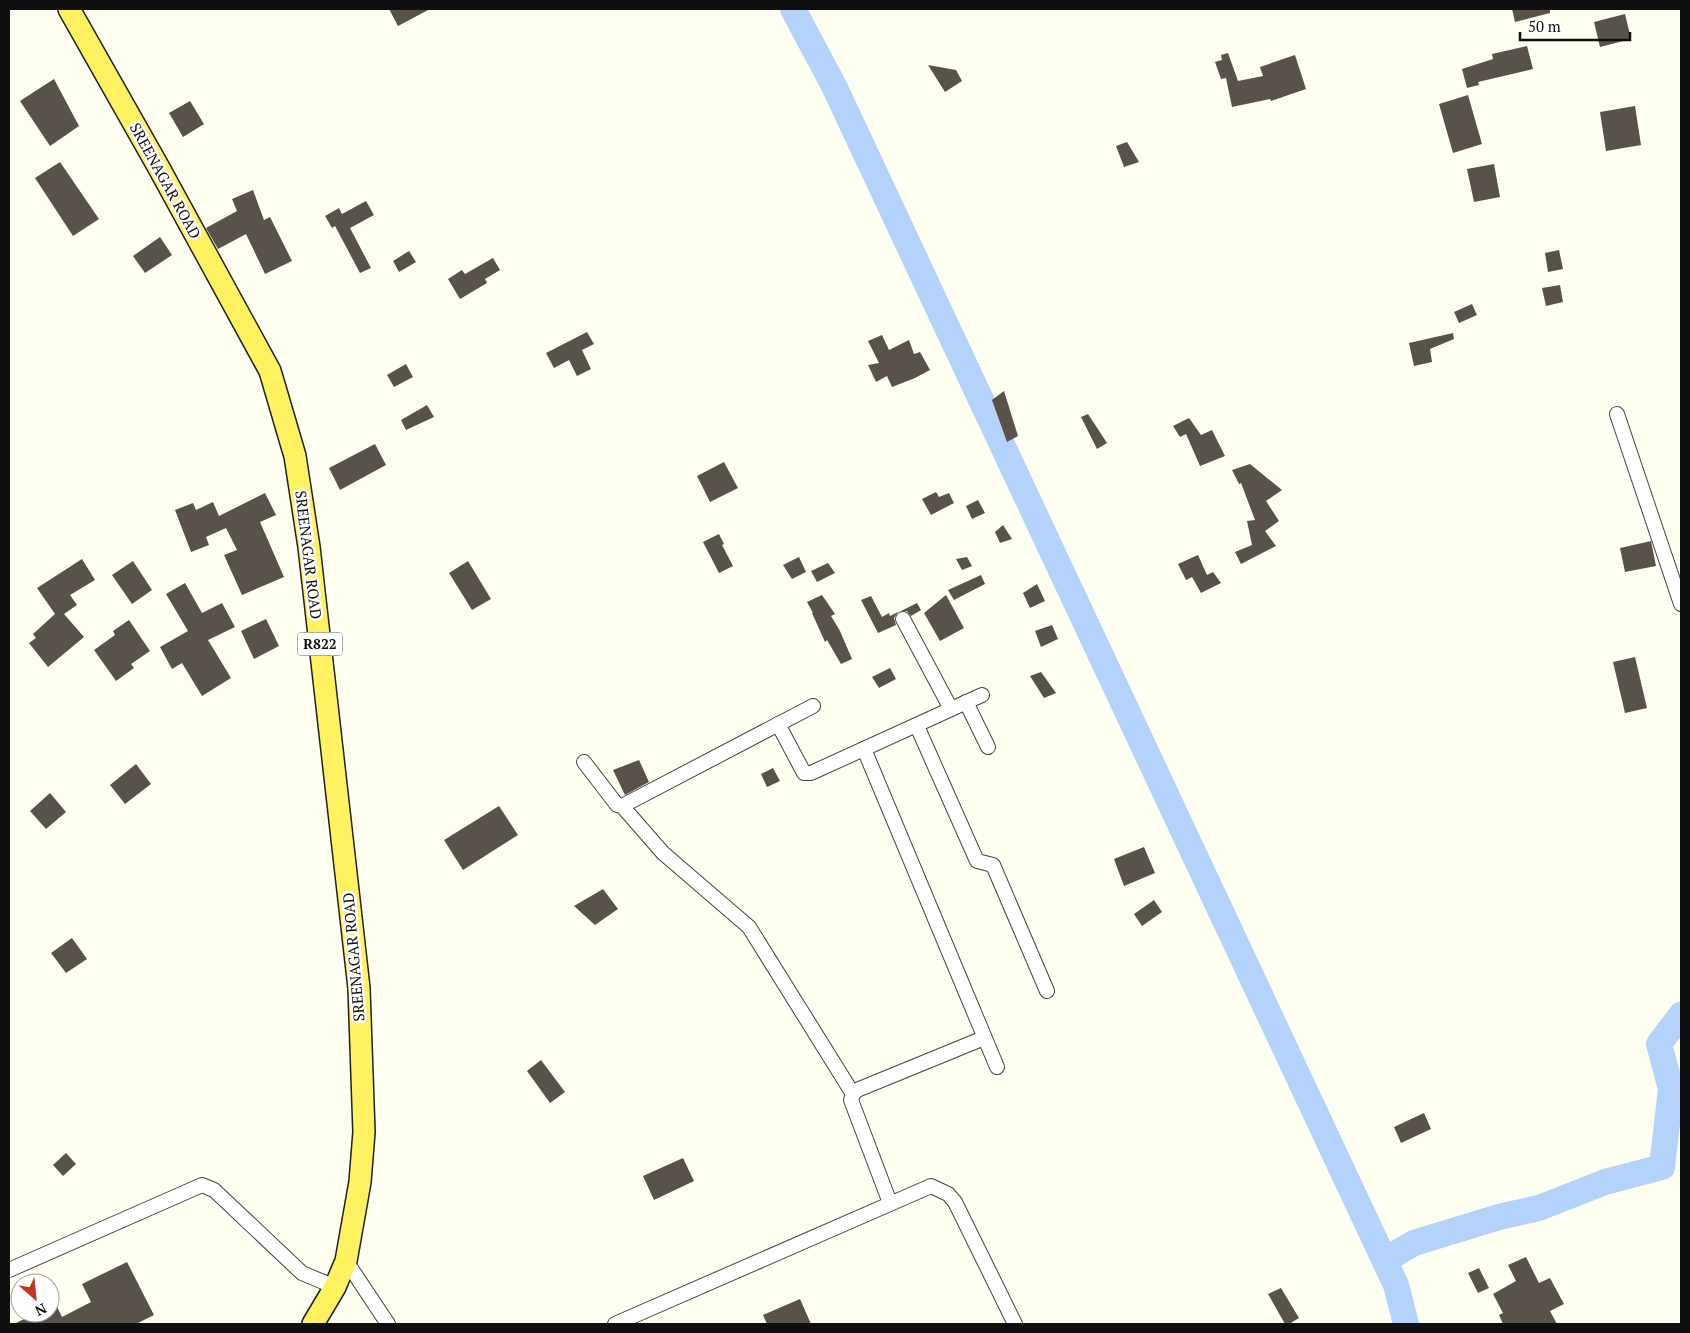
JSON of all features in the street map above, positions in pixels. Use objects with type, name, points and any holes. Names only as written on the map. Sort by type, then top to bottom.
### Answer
[{"type":"main road","name":"SREENAGAR ROAD","points":[[69,9],[270,371],[295,456],[309,547],[359,988],[364,1132],[360,1182],[346,1261],[335,1287],[313,1324]]},
{"type":"street","points":[[1617,414],[1681,604]]},
{"type":"street","points":[[903,619],[952,709]]},
{"type":"street","points":[[778,724],[804,773],[810,774],[982,695]]},
{"type":"street","points":[[966,702],[988,747]]},
{"type":"street","points":[[622,806],[813,706]]},
{"type":"street","points":[[917,726],[977,861],[993,865],[1047,991]]},
{"type":"street","points":[[864,749],[997,1067]]},
{"type":"street","points":[[584,762],[617,805],[622,806],[662,853],[749,927],[853,1094]]},
{"type":"street","points":[[890,1204],[851,1100],[853,1094],[857,1090],[984,1038]]},
{"type":"street","points":[[9,1270],[202,1185],[214,1190],[302,1273],[335,1287]]},
{"type":"street","points":[[615,1324],[931,1186],[948,1194],[955,1202],[1015,1324]]},
{"type":"street","points":[[346,1261],[388,1324]]},
{"type":"building","points":[[389,9],[430,9],[398,26]]},
{"type":"building","points":[[1512,9],[1550,9],[1550,13],[1515,22]]},
{"type":"building","points":[[1625,14],[1631,39],[1600,47],[1594,22]]},
{"type":"building","points":[[1527,46],[1533,69],[1478,82],[1479,85],[1467,88],[1462,69],[1493,59],[1492,54]]},
{"type":"building","points":[[1228,53],[1238,81],[1263,76],[1260,67],[1295,55],[1306,89],[1271,101],[1270,99],[1232,107],[1226,78],[1221,79],[1215,62],[1222,60],[1221,55]]},
{"type":"building","points":[[928,65],[956,70],[962,81],[945,92]]},
{"type":"building","points":[[54,79],[79,126],[50,146],[20,101]]},
{"type":"building","points":[[1468,95],[1482,144],[1453,153],[1439,104]]},
{"type":"building","points":[[190,101],[204,124],[183,137],[169,113]]},
{"type":"building","points":[[1635,106],[1641,145],[1606,151],[1600,112]]},
{"type":"building","points":[[1127,142],[1139,162],[1124,167],[1116,146]]},
{"type":"building","points":[[60,162],[99,219],[73,236],[35,178]]},
{"type":"building","points":[[1494,164],[1500,197],[1474,202],[1467,169]]},
{"type":"building","points":[[253,190],[264,220],[270,217],[292,261],[265,274],[246,234],[218,249],[206,228],[237,211],[232,199]]},
{"type":"building","points":[[366,201],[374,215],[350,228],[371,268],[360,273],[335,226],[332,228],[325,216],[339,208],[342,214]]},
{"type":"building","points":[[160,237],[172,255],[145,273],[133,256]]},
{"type":"building","points":[[1559,250],[1563,269],[1548,272],[1545,253]]},
{"type":"building","points":[[409,251],[416,262],[399,272],[393,261]]},
{"type":"building","points":[[493,258],[500,270],[485,279],[487,283],[460,299],[448,279],[462,270],[465,274]]},
{"type":"building","points":[[1560,285],[1563,302],[1546,306],[1542,288]]},
{"type":"building","points":[[1472,304],[1477,315],[1459,323],[1454,312]]},
{"type":"building","points":[[587,332],[594,344],[582,350],[591,369],[577,376],[569,360],[554,368],[546,353]]},
{"type":"building","points":[[1453,333],[1454,339],[1430,349],[1432,362],[1414,366],[1409,343]]},
{"type":"building","points":[[882,335],[889,350],[909,340],[914,354],[920,352],[930,370],[892,387],[887,376],[876,382],[868,365],[879,363],[868,341]]},
{"type":"building","points":[[406,364],[413,377],[394,387],[387,375]]},
{"type":"building","points":[[1004,391],[1018,436],[1007,442],[992,400]]},
{"type":"building","points":[[427,405],[434,417],[406,430],[401,420]]},
{"type":"building","points":[[1088,414],[1107,443],[1097,449],[1081,417]]},
{"type":"building","points":[[1189,418],[1201,435],[1212,430],[1225,456],[1200,466],[1186,434],[1180,437],[1173,426]]},
{"type":"building","points":[[375,444],[386,465],[340,490],[329,468]]},
{"type":"building","points":[[724,462],[738,488],[710,502],[697,476]]},
{"type":"building","points":[[1250,464],[1282,490],[1266,501],[1279,521],[1265,531],[1276,546],[1241,564],[1235,552],[1252,545],[1247,521],[1255,520],[1241,483],[1239,484],[1232,470]]},
{"type":"building","points":[[936,492],[939,497],[949,493],[954,503],[931,515],[922,499]]},
{"type":"building","points":[[265,493],[276,515],[260,522],[284,577],[242,595],[224,555],[237,550],[226,528],[206,537],[209,545],[191,552],[175,510],[193,503],[196,510],[213,502],[219,516]]},
{"type":"building","points":[[978,500],[985,513],[972,519],[966,506]]},
{"type":"building","points":[[1003,525],[1012,539],[1000,543],[995,532]]},
{"type":"building","points":[[719,534],[724,544],[722,545],[733,566],[719,573],[703,542]]},
{"type":"building","points":[[1651,541],[1656,566],[1625,572],[1620,548]]},
{"type":"building","points":[[1198,555],[1207,575],[1213,572],[1221,583],[1201,593],[1192,577],[1186,580],[1178,564]]},
{"type":"building","points":[[799,557],[806,572],[792,579],[783,565]]},
{"type":"building","points":[[967,557],[972,566],[962,570],[956,559]]},
{"type":"building","points":[[82,559],[95,580],[70,595],[77,605],[64,614],[84,637],[48,667],[29,643],[36,638],[33,634],[55,614],[37,588]]},
{"type":"building","points":[[133,561],[152,590],[132,604],[112,575]]},
{"type":"building","points":[[468,561],[491,599],[472,610],[449,573]]},
{"type":"building","points":[[828,563],[835,573],[817,582],[811,571]]},
{"type":"building","points":[[981,575],[985,584],[954,600],[948,590]]},
{"type":"building","points":[[185,583],[202,613],[222,603],[235,627],[208,640],[231,678],[202,696],[182,663],[172,669],[160,647],[188,631],[166,594]]},
{"type":"building","points":[[1037,584],[1045,601],[1030,608],[1023,593]]},
{"type":"building","points":[[822,595],[835,614],[831,616],[840,631],[852,659],[841,664],[827,640],[825,642],[807,602]]},
{"type":"building","points":[[946,595],[964,628],[940,641],[924,613]]},
{"type":"building","points":[[871,596],[882,617],[889,613],[890,616],[898,612],[894,618],[896,625],[878,633],[861,600]]},
{"type":"building","points":[[917,603],[921,610],[911,616],[907,611],[901,611]]},
{"type":"building","points":[[266,619],[279,646],[254,659],[241,631]]},
{"type":"building","points":[[129,620],[150,651],[131,664],[134,668],[116,681],[94,650],[115,635],[113,631]]},
{"type":"building","points":[[1052,625],[1058,639],[1041,647],[1035,631]]},
{"type":"building","points":[[1635,657],[1647,708],[1625,713],[1613,662]]},
{"type":"building","points":[[890,668],[896,679],[879,688],[872,677]]},
{"type":"building","points":[[1041,672],[1056,693],[1044,698],[1030,676]]},
{"type":"building","points":[[639,760],[649,782],[625,795],[613,770]]},
{"type":"building","points":[[136,764],[151,784],[125,804],[110,785]]},
{"type":"building","points":[[773,768],[780,781],[767,787],[761,774]]},
{"type":"building","points":[[50,793],[66,812],[46,829],[30,811]]},
{"type":"building","points":[[499,806],[518,835],[463,870],[444,840]]},
{"type":"building","points":[[1144,847],[1155,873],[1124,886],[1114,859]]},
{"type":"building","points":[[603,889],[618,909],[595,925],[574,906]]},
{"type":"building","points":[[1154,900],[1162,912],[1142,926],[1134,914]]},
{"type":"building","points":[[72,938],[87,959],[66,973],[51,953]]},
{"type":"building","points":[[541,1060],[565,1092],[550,1103],[527,1071]]},
{"type":"building","points":[[1424,1113],[1431,1129],[1401,1143],[1394,1127]]},
{"type":"building","points":[[66,1153],[76,1164],[63,1176],[53,1165]]},
{"type":"building","points":[[683,1158],[694,1181],[654,1200],[643,1176]]},
{"type":"building","points":[[1526,1257],[1539,1283],[1550,1278],[1564,1304],[1550,1311],[1557,1324],[1503,1324],[1499,1315],[1503,1313],[1493,1294],[1516,1281],[1508,1265]]},
{"type":"building","points":[[127,1262],[154,1315],[136,1324],[14,1324],[60,1323],[60,1313],[62,1317],[91,1302],[82,1284]]},
{"type":"building","points":[[1479,1268],[1489,1288],[1478,1293],[1468,1273]]},
{"type":"building","points":[[1281,1288],[1299,1318],[1289,1324],[1285,1324],[1268,1294]]},
{"type":"building","points":[[800,1299],[811,1324],[767,1324],[763,1315]]},
{"type":"waterway","points":[[793,9],[834,86],[1396,1285],[1406,1324]]},
{"type":"waterway","points":[[1385,1260],[1414,1243],[1499,1217],[1539,1208],[1605,1182],[1662,1167],[1671,1089],[1659,1044],[1681,1015]]}]
